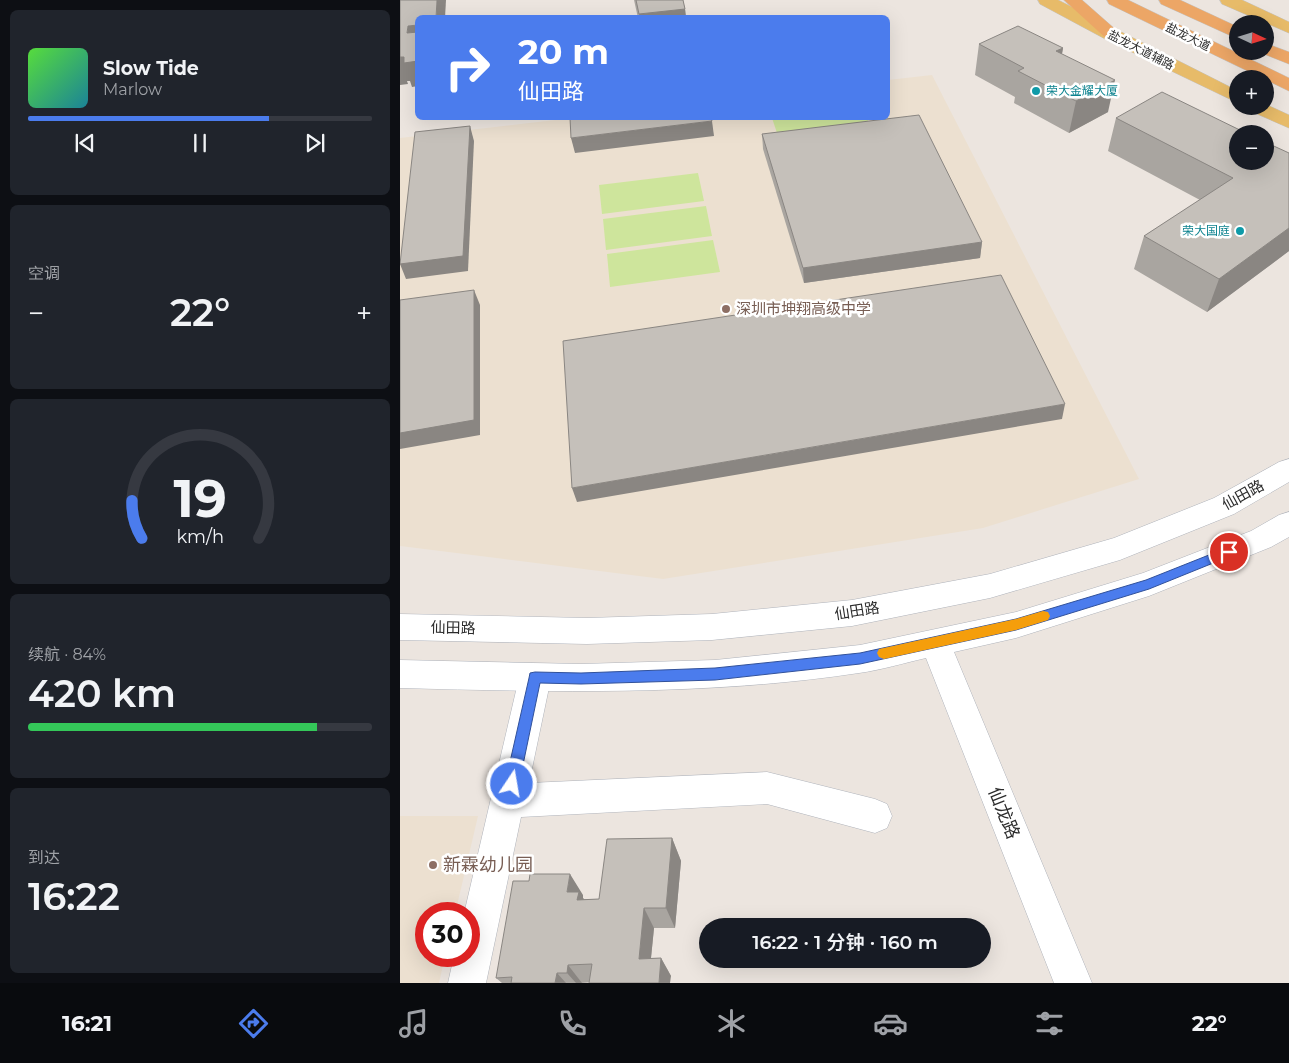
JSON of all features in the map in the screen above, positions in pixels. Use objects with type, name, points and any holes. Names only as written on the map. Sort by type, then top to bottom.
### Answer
[{"type":"highway","points":[[1072,0],[1115,37]]},
{"type":"highway","name":"盐龙大道","points":[[1115,0],[1289,86]]},
{"type":"highway","name":"盐龙大道","points":[[1167,0],[1229,30]]},
{"type":"highway","points":[[1274,52],[1289,59]]},
{"type":"main road","name":"盐龙大道辅路","points":[[1046,0],[1115,37],[1229,94]]},
{"type":"main road","points":[[1228,0],[1289,28]]},
{"type":"main road","points":[[1274,115],[1289,122]]},
{"type":"street","name":"仙田路","points":[[400,626],[588,631],[703,628],[852,613],[990,586],[1120,548],[1224,506],[1289,469]]},
{"type":"street","points":[[400,674],[581,678],[715,674],[860,659],[1016,625],[1149,584],[1261,539],[1289,523]]},
{"type":"street","name":"仙龙路","points":[[935,642],[1073,983]]},
{"type":"street","points":[[467,983],[535,678]]},
{"type":"street","points":[[508,801],[767,788],[875,816]]},
{"type":"shaded area","name":"深圳市坤翔高级中学","points":[[932,75],[1139,479],[983,528],[663,579],[400,546],[400,138],[555,120],[890,120],[890,80]]},
{"type":"shaded area","name":"新霖幼儿园","points":[[400,816],[478,816],[458,902],[415,902],[415,967],[443,967],[439,983],[400,983]]},
{"type":"green space","points":[[773,120],[868,120],[871,128],[779,139]]},
{"type":"green space","points":[[698,173],[704,201],[602,214],[599,185]]},
{"type":"green space","points":[[706,206],[712,236],[606,250],[603,219]]},
{"type":"green space","points":[[713,240],[720,272],[610,287],[607,254]]},
{"type":"building","points":[[400,0],[437,0],[436,15],[415,15],[415,25],[408,26],[407,33],[415,32],[415,61],[404,63],[404,57],[400,57]]},
{"type":"building","points":[[636,0],[683,0],[685,9],[639,14]]},
{"type":"building","points":[[1018,26],[1063,48],[1056,51],[1115,80],[1076,101],[1018,71],[1024,68],[979,44]]},
{"type":"building","points":[[1162,92],[1230,125],[1229,170],[1274,170],[1274,146],[1289,153],[1289,228],[1219,279],[1144,236],[1233,178],[1116,118]]},
{"type":"building","points":[[919,115],[982,242],[803,268],[762,134]]},
{"type":"building","points":[[570,120],[712,121],[571,138]]},
{"type":"building","points":[[470,126],[463,256],[400,264],[415,132]]},
{"type":"building","points":[[1001,275],[1065,404],[572,488],[563,341]]},
{"type":"building","points":[[474,290],[474,420],[400,433],[400,300]]},
{"type":"building","points":[[672,838],[666,908],[644,908],[639,959],[661,958],[659,983],[589,983],[592,964],[568,965],[567,973],[557,973],[555,983],[511,983],[512,977],[496,978],[513,881],[529,881],[530,874],[570,874],[567,892],[579,892],[577,900],[599,899],[607,839]]},
{"type":"slow traffic","points":[[884,653],[1016,625],[1043,616]]},
{"type":"place","name":"荣大金耀大厦","points":[[1036,91]]},
{"type":"place","name":"荣大国庭","points":[[1240,231]]},
{"type":"place","name":"深圳市坤翔高级中学","points":[[726,309]]},
{"type":"place","name":"新霖幼儿园","points":[[433,865]]},
{"type":"route","points":[[512,784],[535,678],[715,674],[860,659],[1016,625],[1149,584],[1229,552]]}]
